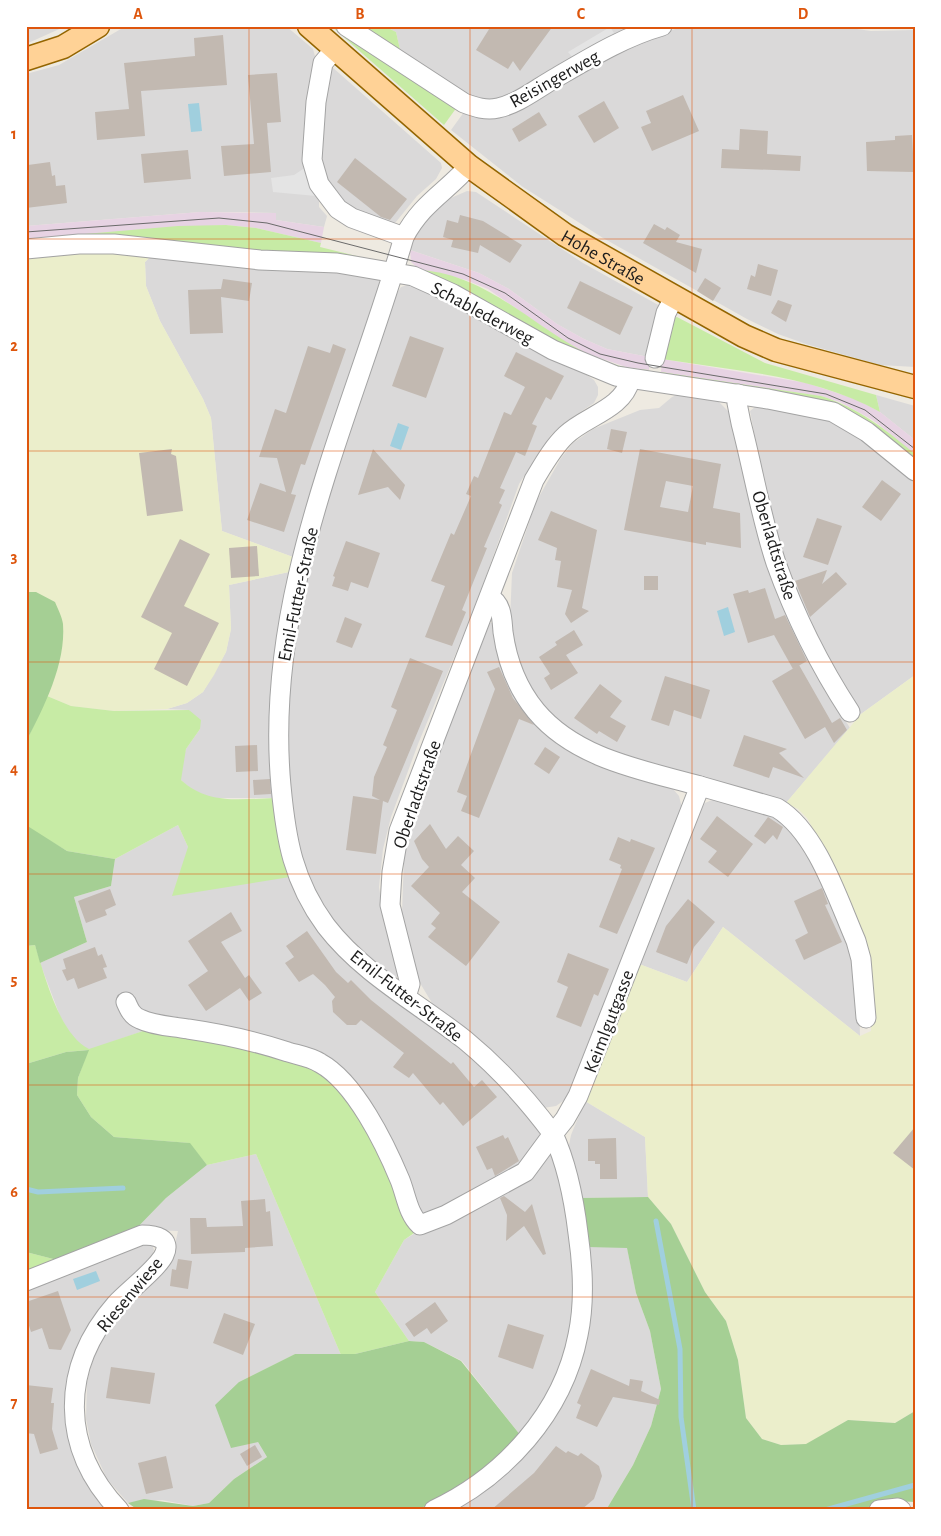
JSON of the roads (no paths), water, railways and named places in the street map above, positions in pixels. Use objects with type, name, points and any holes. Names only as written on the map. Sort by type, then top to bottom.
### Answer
[{"type":"main road","points":[[26,59],[63,47],[98,26]]},
{"type":"main road","name":"Hohe Straße","points":[[309,26],[469,166],[565,235],[674,298],[744,336],[776,350],[914,385]]},
{"type":"street","name":"Reisingerweg","points":[[346,26],[464,103],[480,108],[497,108],[514,102],[601,51],[662,26]]},
{"type":"street","points":[[335,49],[323,64],[316,102],[312,160],[319,184],[338,209],[352,218],[404,237]]},
{"type":"street","name":"Emil-Futter-Straße","points":[[469,166],[458,179],[426,204],[412,222],[404,237],[345,410],[300,561],[281,661],[278,752],[287,841],[299,881],[312,905],[340,942],[358,961],[465,1040],[494,1065],[517,1088],[553,1134]]},
{"type":"street","name":"Schablederweg","points":[[26,249],[79,244],[114,244],[260,260],[337,263],[413,276],[453,294],[553,350],[588,366],[630,380],[655,371],[738,394],[833,412],[867,432],[915,471]]},
{"type":"street","points":[[655,371],[666,313],[674,298]]},
{"type":"street","name":"Oberladtstraße","points":[[406,997],[410,984],[390,905],[392,872],[399,831],[534,480],[549,456],[566,435],[620,398],[628,390],[630,380]]},
{"type":"street","name":"Oberladtstraße","points":[[738,394],[737,403],[741,423],[776,561],[793,608],[815,653],[850,712]]},
{"type":"street","points":[[490,598],[495,600],[499,608],[506,650],[513,672],[536,711],[570,741],[592,753],[778,808],[788,814],[809,838],[856,941],[861,959],[866,1018]]},
{"type":"street","name":"Keimlgutgasse","points":[[553,1134],[565,1119],[578,1096],[700,786]]},
{"type":"street","points":[[126,1002],[131,1012],[138,1018],[150,1023],[226,1035],[268,1045],[319,1062],[334,1072],[349,1088],[370,1121],[398,1175],[413,1218],[420,1225],[446,1215],[525,1172],[553,1134]]},
{"type":"street","points":[[434,1510],[454,1501],[487,1478],[532,1435],[549,1411],[572,1362],[582,1306],[580,1250],[576,1218],[563,1160],[553,1134]]},
{"type":"street","name":"Riesenwiese","points":[[26,1280],[142,1235],[154,1235],[162,1238],[165,1244],[164,1254],[157,1264],[116,1305],[96,1331],[83,1355],[76,1381],[75,1421],[79,1442],[97,1482],[119,1510]]},
{"type":"street","points":[[879,1510],[898,1508],[901,1510]]},
{"type":"water","points":[[199,103],[202,131],[191,132],[188,104]]},
{"type":"water","points":[[398,423],[409,427],[401,450],[390,446]]},
{"type":"water","points":[[728,607],[735,632],[724,636],[717,611]]},
{"type":"water","points":[[96,1271],[100,1281],[77,1290],[73,1279]]},
{"type":"waterway","points":[[26,1189],[38,1192],[123,1188]]},
{"type":"waterway","points":[[656,1221],[680,1349],[681,1417],[694,1510]]},
{"type":"waterway","points":[[825,1510],[915,1485]]},
{"type":"tram line","points":[[26,232],[219,218],[267,223],[463,274],[505,293],[568,338],[600,354],[638,363],[826,394],[865,410],[915,449]]}]
